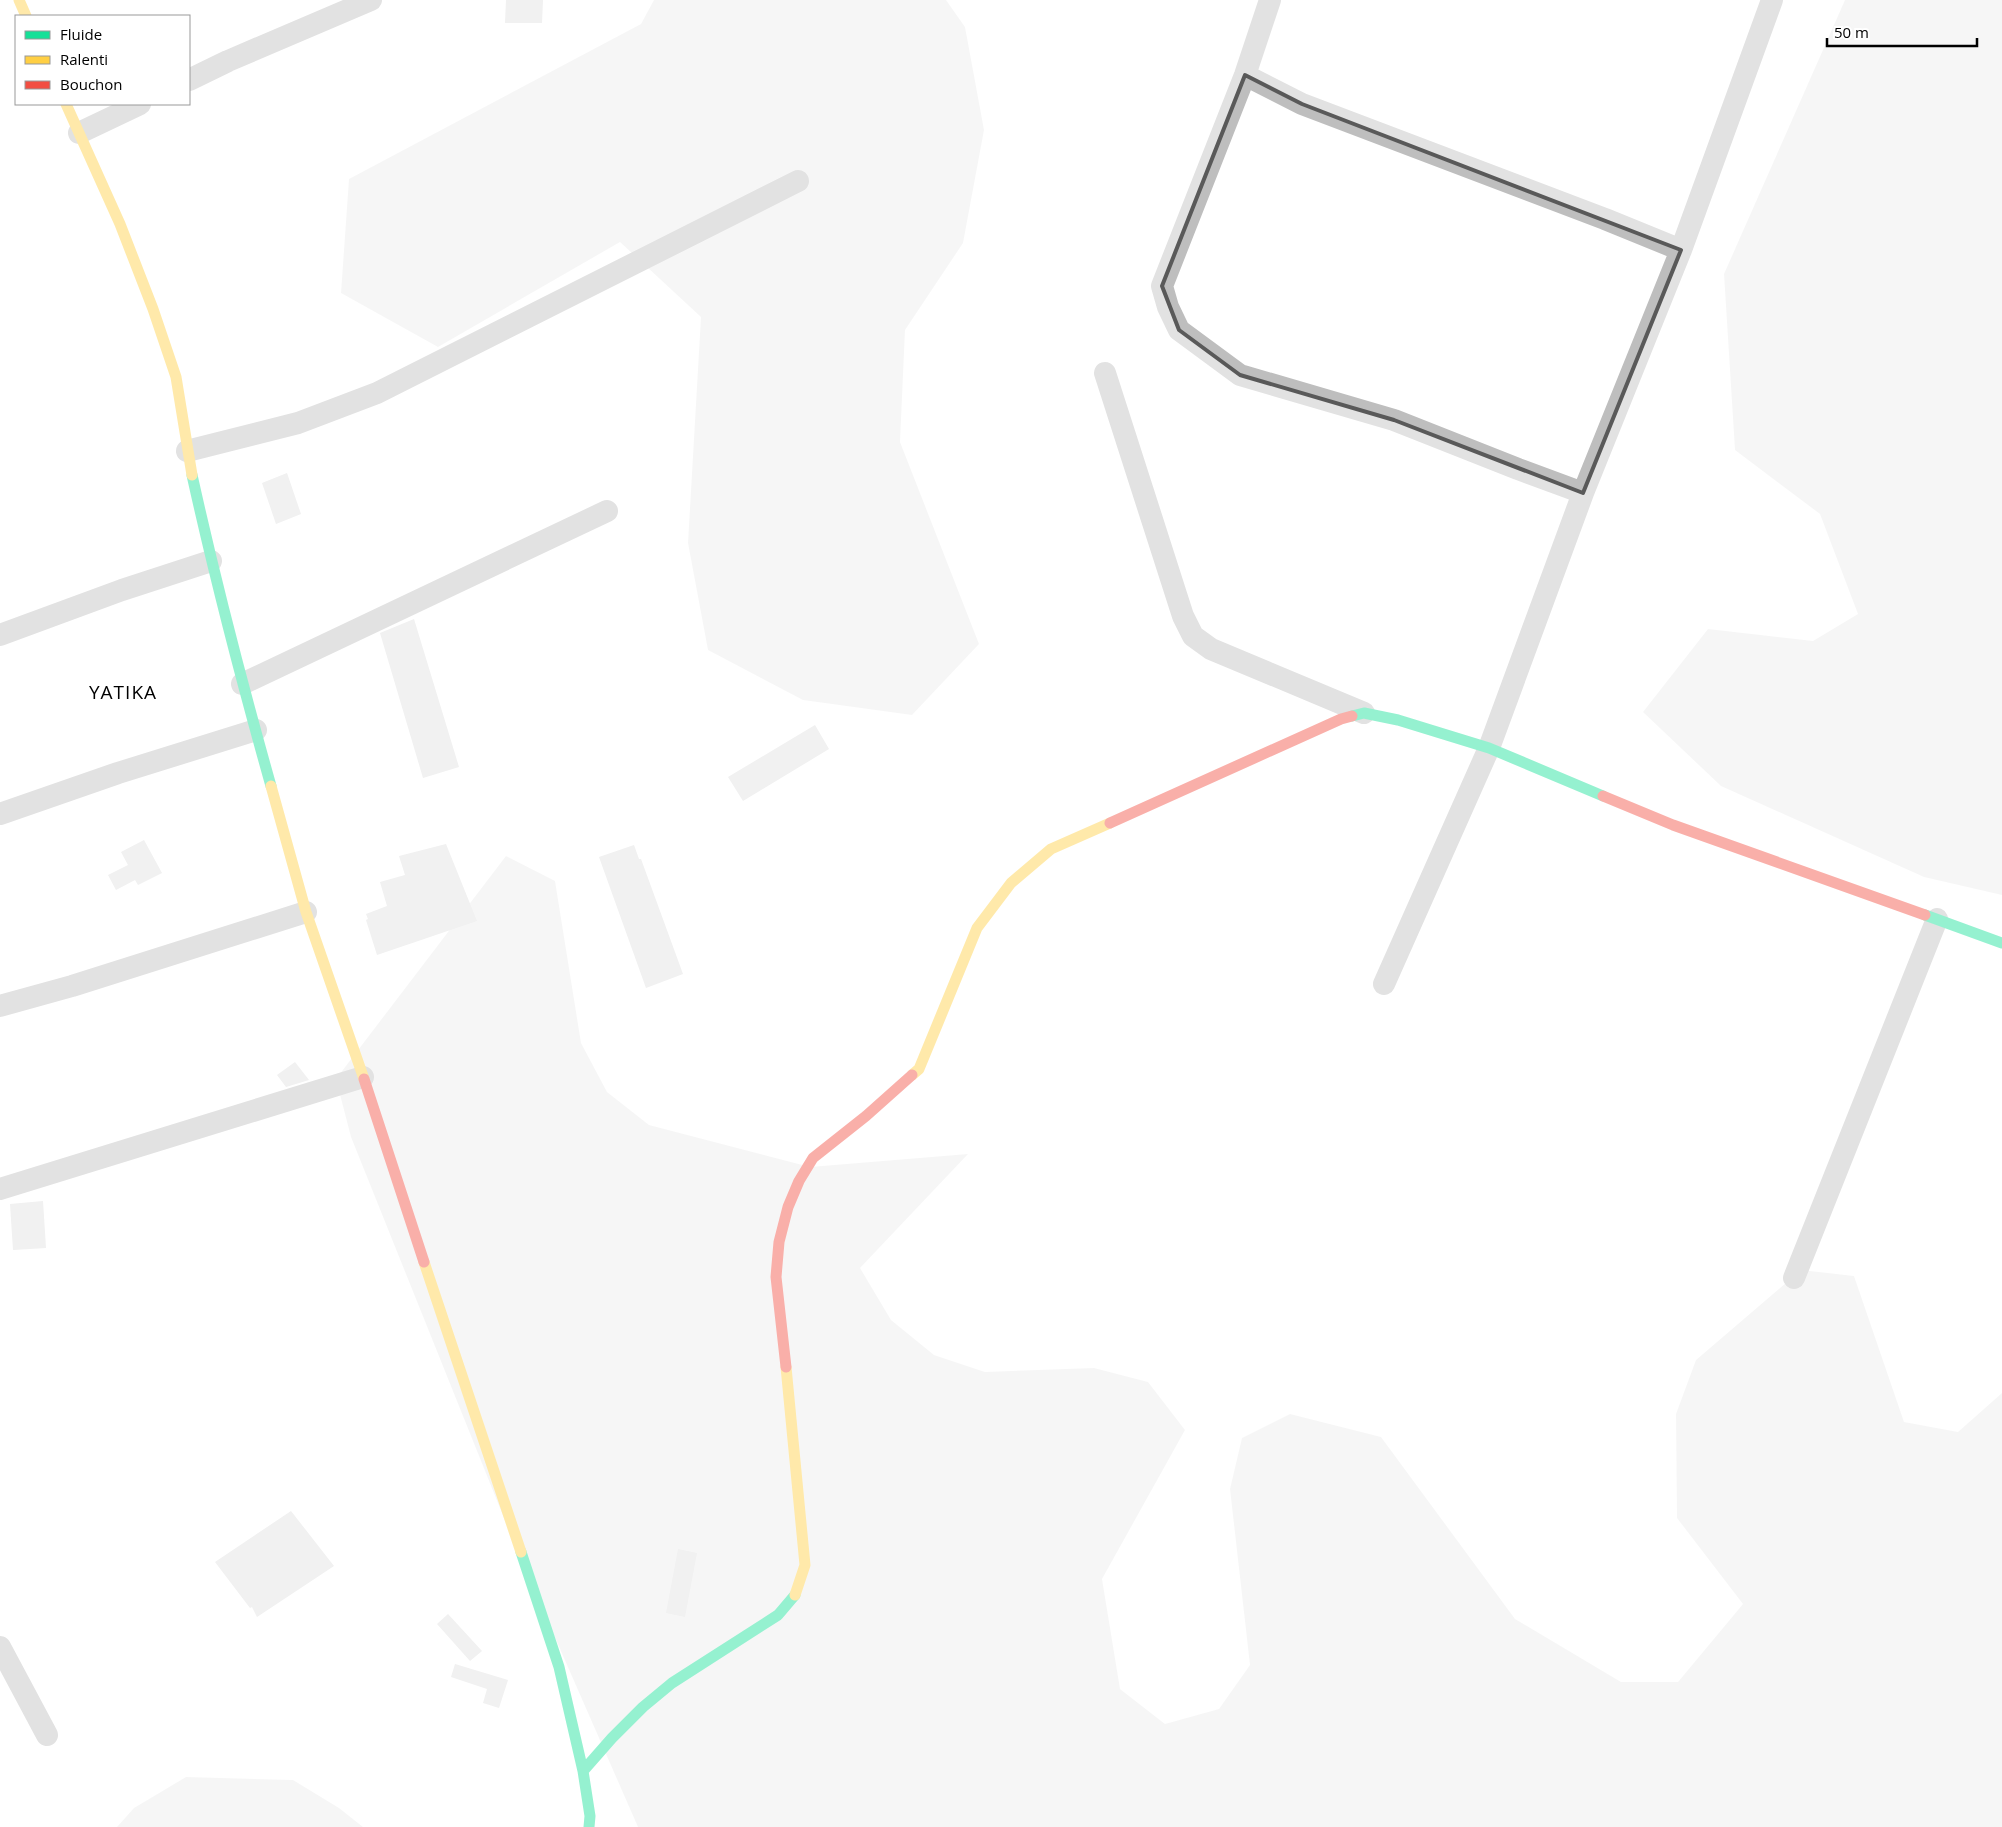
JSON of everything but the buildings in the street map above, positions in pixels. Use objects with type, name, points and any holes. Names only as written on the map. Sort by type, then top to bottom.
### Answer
[{"type":"street","points":[[19,0],[26,15]]},
{"type":"street","points":[[190,80],[228,61],[371,0]]},
{"type":"street","points":[[1270,0],[1245,76],[1162,286],[1168,307],[1179,330],[1240,375],[1394,420],[1518,470],[1583,493]]},
{"type":"street","points":[[1384,984],[1489,748],[1583,493],[1681,250],[1772,0]]},
{"type":"street","points":[[1245,76],[1302,104],[1596,215],[1681,250]]},
{"type":"street","points":[[66,105],[120,224],[153,309],[176,377],[187,451],[211,561],[242,684],[306,912],[364,1077],[559,1667],[583,1771],[590,1827]]},
{"type":"street","points":[[79,133],[138,105]]},
{"type":"street","points":[[187,451],[298,423],[377,393],[798,181]]},
{"type":"street","points":[[1105,373],[1183,616],[1193,636],[1211,649],[1364,713],[1398,720],[1489,748],[1673,825],[2002,943]]},
{"type":"street","points":[[242,684],[607,510]]},
{"type":"street","points":[[0,636],[122,590],[211,561]]},
{"type":"street","points":[[583,1771],[612,1738],[650,1701],[672,1683],[778,1615],[795,1595],[805,1565],[791,1406],[776,1277],[779,1242],[788,1207],[799,1181],[813,1158],[866,1116],[919,1069],[977,928],[1011,883],[1051,849],[1341,719],[1364,713]]},
{"type":"street","points":[[0,814],[118,773],[256,730]]},
{"type":"street","points":[[0,1006],[81,983],[306,912]]},
{"type":"street","points":[[1794,1278],[1937,919]]},
{"type":"street","points":[[0,1189],[364,1077]]},
{"type":"street","points":[[0,1647],[47,1735]]},
{"type":"highlighted area","points":[[1245,75],[1302,104],[1681,250],[1583,493],[1394,420],[1240,375],[1179,330],[1162,286]]},
{"type":"shaded area","points":[[654,0],[946,0],[965,27],[984,130],[963,243],[905,330],[900,442],[979,644],[912,715],[803,700],[708,650],[688,543],[701,317],[620,242],[438,347],[341,293],[349,179],[641,24]]},
{"type":"shaded area","points":[[1845,0],[2002,0],[2002,895],[1924,877],[1721,786],[1643,712],[1708,629],[1813,641],[1858,614],[1820,514],[1735,450],[1724,274]]},
{"type":"shaded area","points":[[506,856],[555,881],[581,1043],[607,1092],[649,1125],[810,1167],[968,1154],[860,1268],[891,1320],[934,1355],[985,1372],[1094,1368],[1148,1382],[1185,1430],[1102,1579],[1120,1689],[1165,1724],[1219,1709],[1250,1665],[1230,1489],[1242,1438],[1290,1414],[1381,1437],[1515,1619],[1621,1682],[1678,1682],[1743,1604],[1677,1518],[1676,1414],[1696,1360],[1801,1270],[1854,1276],[1904,1422],[1958,1432],[2002,1393],[2002,1827],[638,1827],[518,1553],[351,1137],[336,1079]]},
{"type":"shaded area","points":[[186,1777],[293,1780],[339,1808],[363,1827],[117,1827],[134,1808]]},
{"type":"traffic: fast","points":[[192,475],[229,631],[271,786]]},
{"type":"traffic: fast","points":[[1352,716],[1364,713],[1398,720],[1489,748],[1603,796]]},
{"type":"traffic: fast","points":[[1925,915],[2002,943]]},
{"type":"traffic: fast","points":[[521,1552],[559,1667],[583,1771],[590,1816],[589,1827]]},
{"type":"traffic: fast","points":[[583,1771],[643,1707],[672,1683],[778,1615],[795,1595]]},
{"type":"traffic: slow","points":[[19,0],[26,15]]},
{"type":"traffic: slow","points":[[66,105],[120,224],[153,309],[176,377],[192,475]]},
{"type":"traffic: slow","points":[[271,786],[306,912],[364,1079]]},
{"type":"traffic: slow","points":[[912,1075],[919,1069],[977,928],[1011,883],[1051,849],[1110,823]]},
{"type":"traffic: slow","points":[[424,1262],[521,1552]]},
{"type":"traffic: slow","points":[[786,1367],[805,1565],[795,1595]]},
{"type":"traffic: jam","points":[[1110,823],[1341,719],[1352,716]]},
{"type":"traffic: jam","points":[[1603,796],[1673,825],[1925,915]]},
{"type":"traffic: jam","points":[[786,1367],[776,1277],[779,1242],[788,1207],[799,1181],[813,1158],[866,1116],[912,1075]]},
{"type":"traffic: jam","points":[[364,1079],[424,1262]]},
{"type":"district","name":"YATIKA","points":[[123,692]]}]
